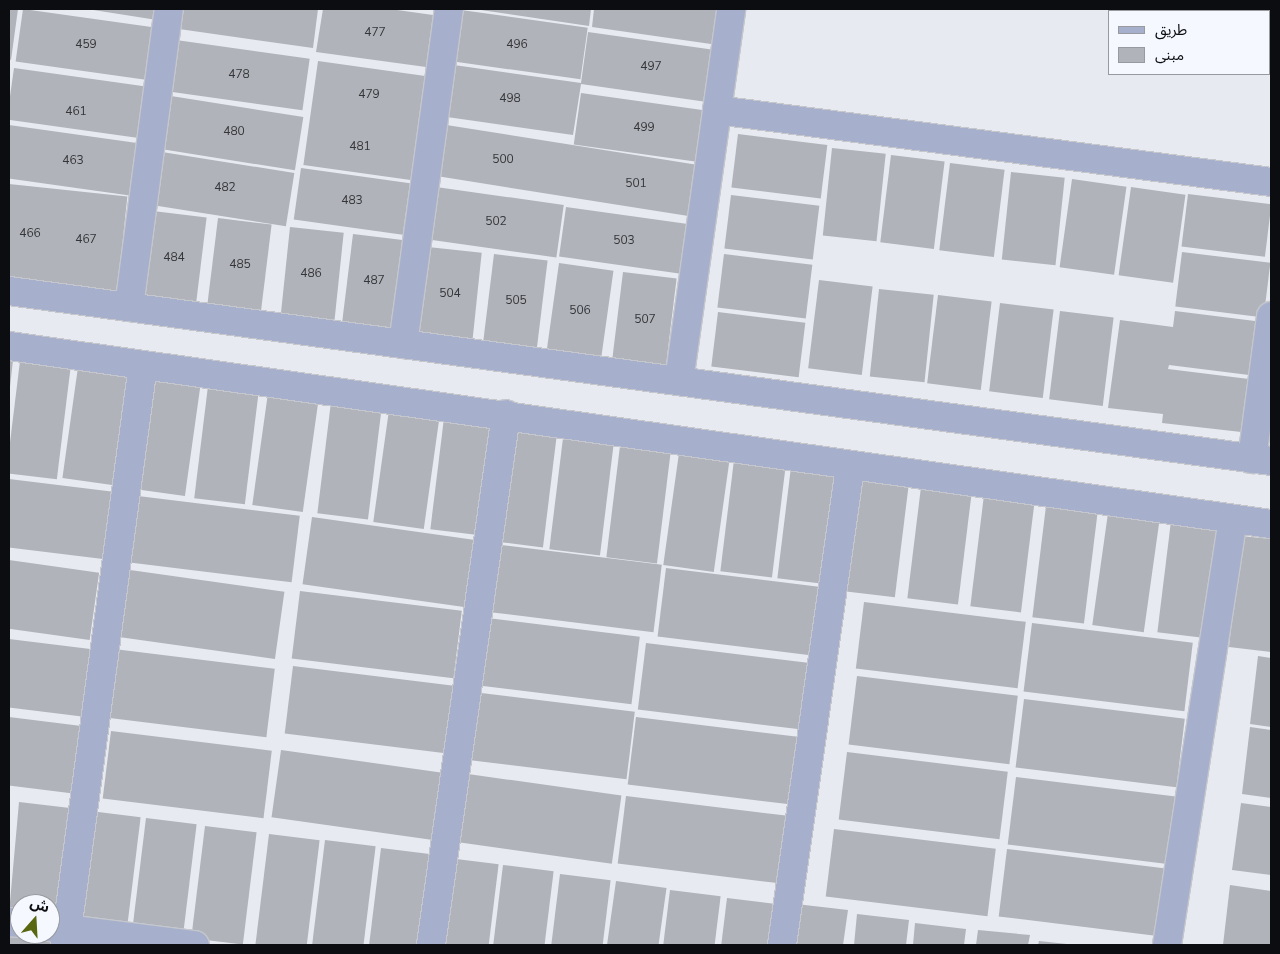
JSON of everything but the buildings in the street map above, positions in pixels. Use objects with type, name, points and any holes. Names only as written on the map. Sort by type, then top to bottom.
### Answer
[{"type":"street","points":[[129,307],[169,9]]},
{"type":"street","points":[[403,344],[449,9]]},
{"type":"street","points":[[679,381],[731,9]]},
{"type":"street","points":[[717,110],[1271,182]]},
{"type":"street","points":[[9,291],[1262,460],[1271,316]]},
{"type":"street","points":[[9,346],[506,414],[1271,524]]},
{"type":"street","points":[[143,365],[60,934],[195,945]]},
{"type":"street","points":[[431,945],[506,414]]},
{"type":"street","points":[[782,945],[850,464]]},
{"type":"street","points":[[1168,945],[1232,518]]}]
